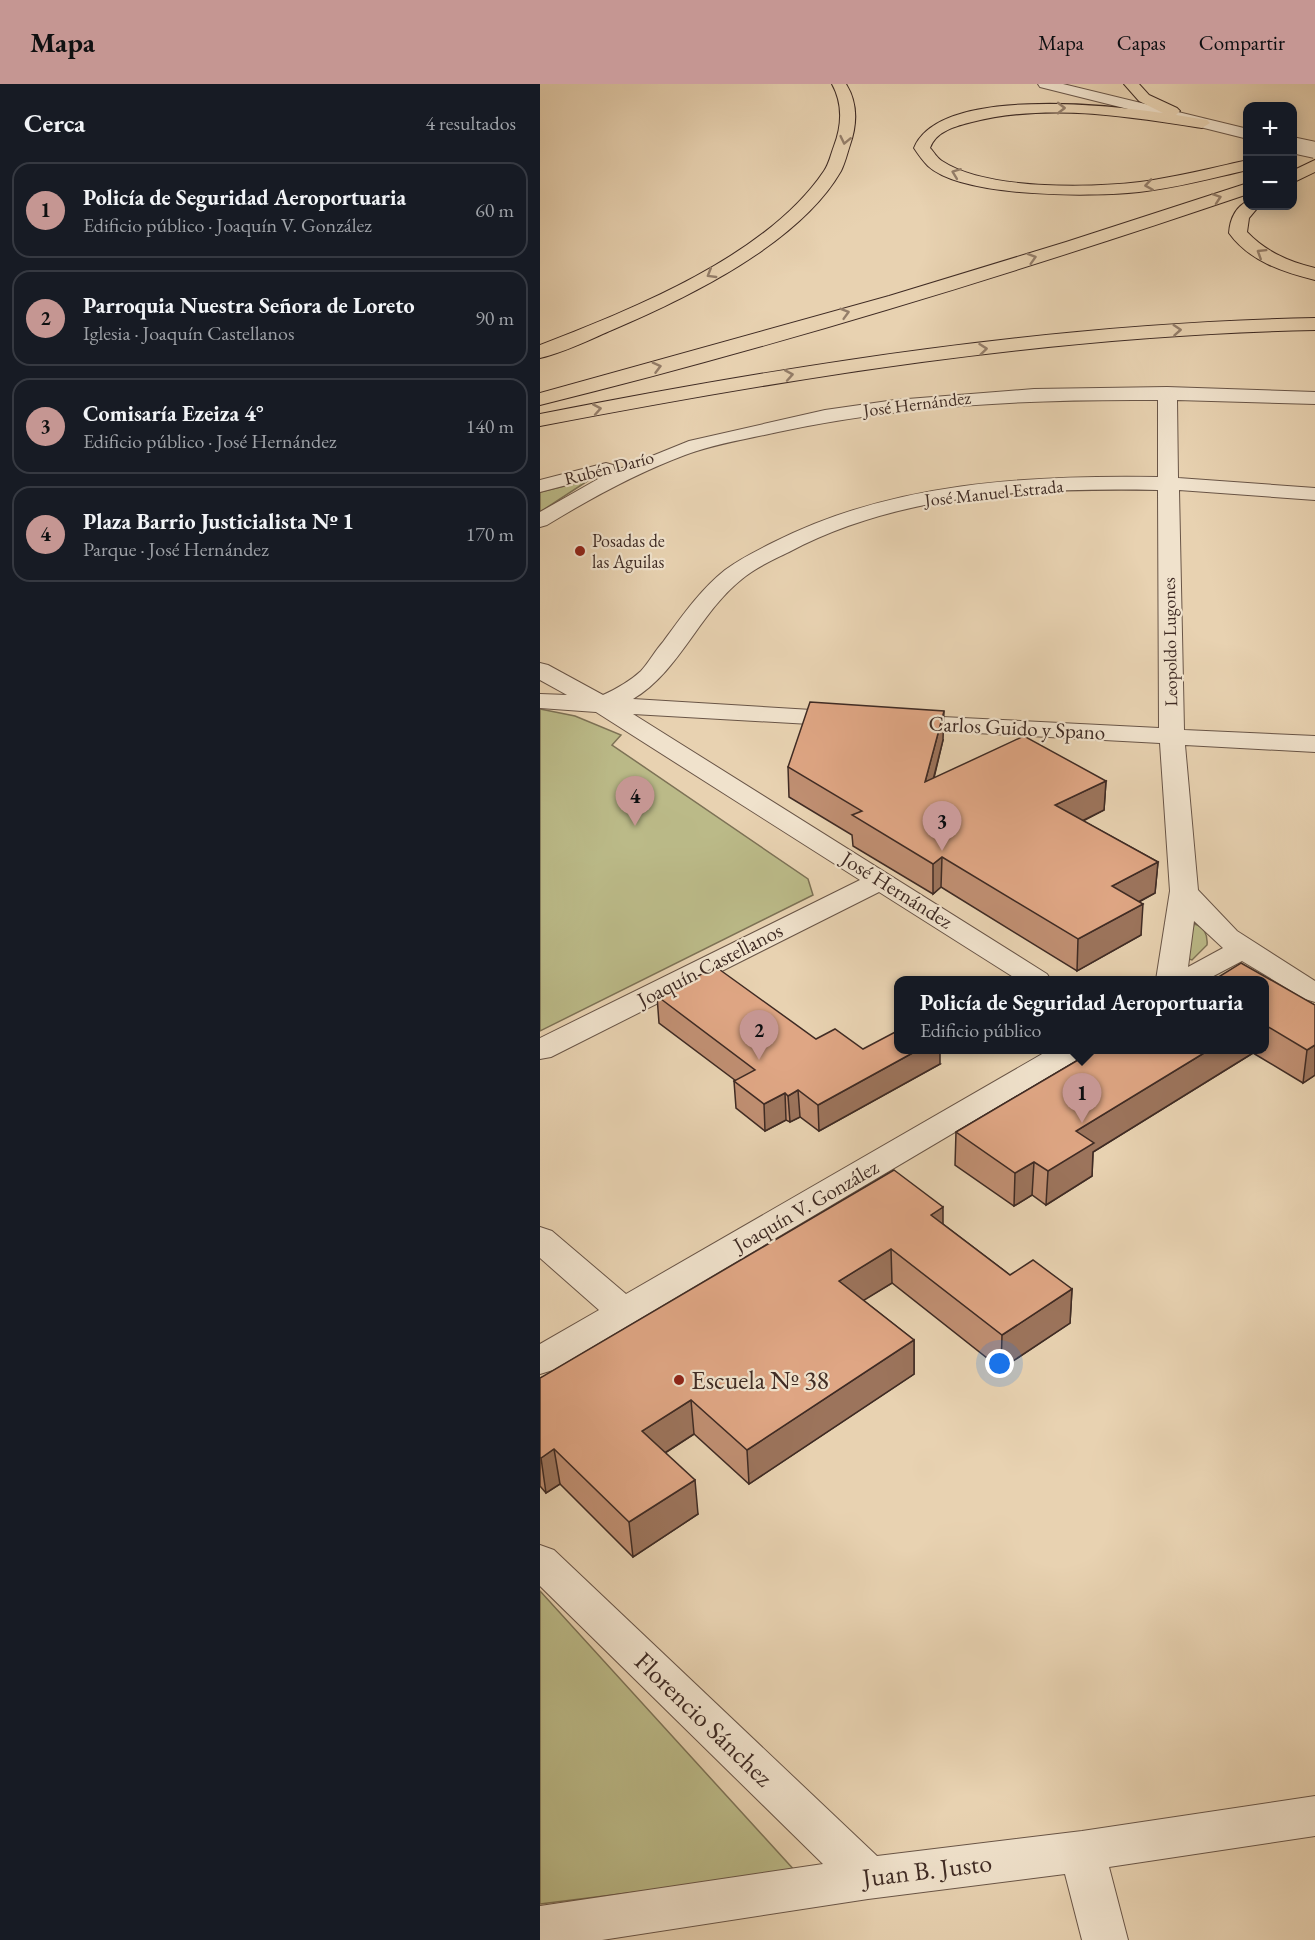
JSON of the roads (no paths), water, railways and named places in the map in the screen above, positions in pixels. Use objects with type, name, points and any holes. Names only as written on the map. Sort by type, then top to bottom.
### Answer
[{"type":"highway","points":[[540,352],[637,312],[706,278],[749,251],[788,222],[822,190],[842,152],[849,117],[839,84]]},
{"type":"highway","points":[[1131,84],[1144,98],[1202,123]]},
{"type":"highway","points":[[1202,123],[1104,110],[1023,109],[978,115],[950,123],[928,136],[922,148],[933,162],[950,172],[996,185],[1022,188],[1078,190],[1139,187],[1243,168]]},
{"type":"highway","points":[[1297,153],[1315,148]]},
{"type":"highway","points":[[1297,171],[1315,165]]},
{"type":"highway","points":[[1297,176],[1315,165]]},
{"type":"highway","points":[[999,250],[1143,205],[1243,169]]},
{"type":"highway","points":[[540,399],[664,366],[926,290],[1078,244],[1243,190]]},
{"type":"highway","points":[[1246,210],[1240,216],[1238,225],[1238,233],[1245,242],[1276,262],[1315,274]]},
{"type":"highway","points":[[540,420],[811,371],[941,354],[1147,332],[1252,324],[1315,324]]},
{"type":"street","points":[[1045,84],[1243,133]]},
{"type":"street","points":[[1297,146],[1315,148]]},
{"type":"street","name":"José Hernández","points":[[540,521],[571,500],[610,480],[679,451],[794,422],[884,406],[1031,393],[1167,393],[1315,398]]},
{"type":"street","name":"Leopoldo Lugones","points":[[1167,393],[1172,737],[1184,891],[1172,976]]},
{"type":"street","name":"Rubén Darío","points":[[540,486],[679,451]]},
{"type":"street","name":"José Manuel Estrada","points":[[602,705],[629,693],[650,676],[711,594],[745,566],[825,526],[879,510],[942,494],[1076,484],[1168,484],[1315,494]]},
{"type":"street","name":"José Hernández","points":[[540,670],[602,705],[1029,976]]},
{"type":"street","name":"Carlos Guido y Spano","points":[[540,701],[1315,744]]},
{"type":"street","name":"Joaquín Castellanos","points":[[540,1050],[881,880]]},
{"type":"street","points":[[1184,891],[1198,911],[1241,950],[1315,993]]},
{"type":"street","points":[[1194,976],[1241,950]]},
{"type":"street","name":"Joaquín V. González","points":[[540,1361],[1064,1054]]},
{"type":"street","points":[[540,1239],[624,1312]]},
{"type":"street","name":"Florencio Sánchez","points":[[540,1561],[868,1878]]},
{"type":"street","name":"Juan B. Justo","points":[[540,1929],[868,1878],[1082,1851],[1315,1816]]},
{"type":"street","points":[[1082,1851],[1105,1940]]},
{"type":"place","name":"Posadas de las Aguilas","points":[[580,551]]},
{"type":"place","name":"Plaza Barrio Justicialista Nº 1","points":[[635,826]]},
{"type":"place","name":"Comisaría Ezeiza 4°","points":[[942,851]]},
{"type":"place","name":"Parroquia Nuestra Señora de Loreto","points":[[759,1060]]},
{"type":"place","name":"Policía de Seguridad Aeroportuaria","points":[[1082,1123]]},
{"type":"place","name":"Escuela Nº 38","points":[[679,1380]]}]
